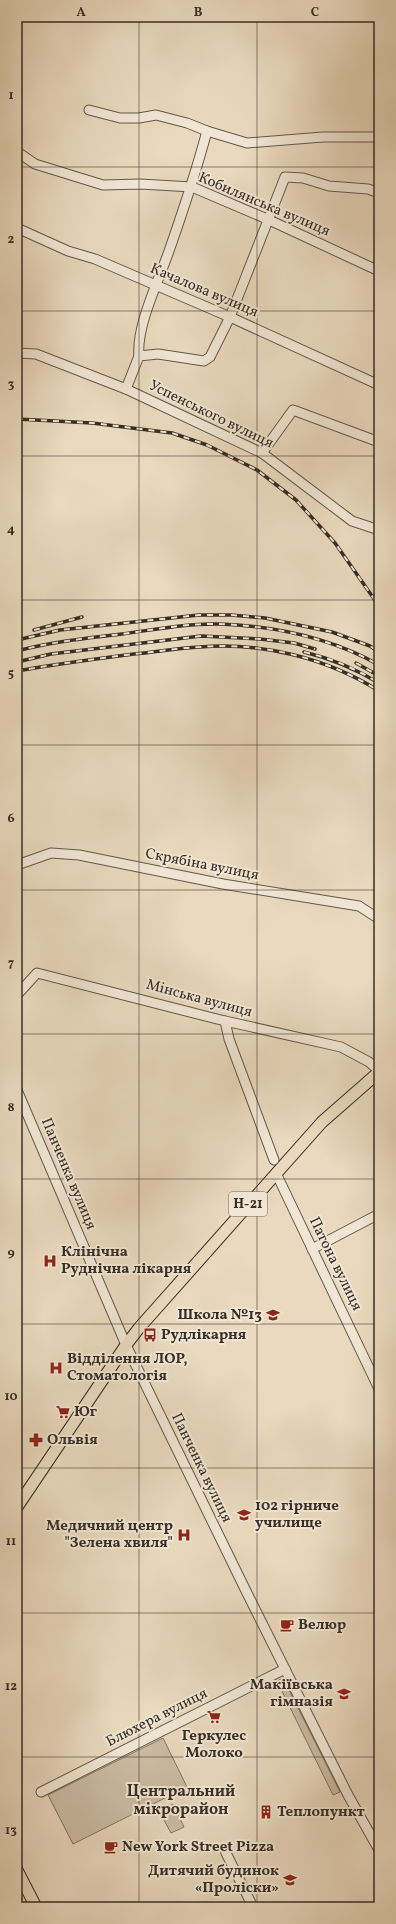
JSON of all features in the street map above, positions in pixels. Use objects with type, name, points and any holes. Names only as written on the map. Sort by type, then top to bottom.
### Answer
[{"type":"main road","name":"Н-21","points":[[17,1507],[126,1345],[322,1122],[379,1071]]},
{"type":"main road","points":[[17,1870],[36,1907]]},
{"type":"street","points":[[89,110],[120,118],[139,118],[156,115],[187,123],[207,131],[247,143],[323,136],[379,137]]},
{"type":"street","points":[[126,389],[139,356],[138,344],[156,286],[192,187],[207,131]]},
{"type":"street","name":"Кобилянська вулиця","points":[[19,153],[35,164],[103,185],[140,184],[192,187],[267,219],[379,271]]},
{"type":"street","points":[[139,356],[158,354],[204,361],[210,356],[230,317],[267,219],[285,177],[303,178],[329,186],[368,189],[379,193]]},
{"type":"street","name":"Качалова вулиця","points":[[17,228],[68,251],[95,259],[230,317],[379,385]]},
{"type":"street","name":"Успенського вулиця","points":[[17,353],[36,354],[126,389],[262,453],[352,521],[379,530]]},
{"type":"street","points":[[262,453],[293,410],[379,442]]},
{"type":"street","name":"Скрябіна вулиця","points":[[17,865],[51,854],[79,855],[223,884],[359,906],[379,919]]},
{"type":"street","name":"Мінська вулиця","points":[[17,995],[36,973],[225,1021],[341,1047],[369,1062],[379,1071]]},
{"type":"street","points":[[225,1021],[229,1039],[274,1160]]},
{"type":"street","name":"Панченка вулиця","points":[[17,1090],[126,1345],[348,1795],[379,1850]]},
{"type":"street","name":"Патона вулиця","points":[[276,1173],[379,1388]]},
{"type":"street","points":[[312,1249],[378,1215]]},
{"type":"street","name":"Блюхера вулиця","points":[[41,1792],[285,1669]]},
{"type":"street","points":[[226,1854],[253,1907]]},
{"type":"shaded area","points":[[283,1678],[340,1792],[333,1795],[277,1681]]},
{"type":"shaded area","points":[[163,1738],[187,1787],[73,1844],[48,1795]]},
{"type":"shaded area","points":[[173,1804],[184,1827],[171,1833],[159,1811]]},
{"type":"railway","points":[[17,419],[92,423],[172,433],[207,445],[257,470],[296,500],[335,543],[379,606]]},
{"type":"railway","points":[[17,640],[60,630],[199,615],[231,615],[265,618],[332,632],[370,646],[379,652]]},
{"type":"railway","points":[[34,630],[82,617]]},
{"type":"railway","points":[[17,651],[82,639],[182,626],[219,624],[260,627],[302,635],[341,647],[379,665]]},
{"type":"railway","points":[[17,662],[51,654],[201,636],[260,639],[294,643],[315,649]]},
{"type":"railway","points":[[17,671],[184,648],[223,646],[247,647],[270,650],[316,661],[359,679],[379,691]]},
{"type":"railway","points":[[304,652],[343,664],[379,683]]},
{"type":"railway","points":[[356,663],[379,676]]},
{"type":"place","name":"Клінічна Руднічна лікарня","points":[[50,1261]]},
{"type":"place","name":"Школа №13","points":[[273,1315]]},
{"type":"place","name":"Рудлікарня","points":[[150,1335]]},
{"type":"place","name":"Відділення ЛОР, Стоматологія","points":[[56,1368]]},
{"type":"place","name":"Юг","points":[[63,1412]]},
{"type":"place","name":"Ольвія","points":[[36,1440]]},
{"type":"place","name":"102 гірниче училище","points":[[244,1515]]},
{"type":"place","name":"Медичний центр \"Зелена хвиля\"","points":[[184,1535]]},
{"type":"place","name":"Велюр","points":[[287,1625]]},
{"type":"place","name":"Макіївська гімназія","points":[[344,1694]]},
{"type":"place","name":"Геркулес Молоко","points":[[214,1717]]},
{"type":"place","name":"Теплопункт","points":[[266,1812]]},
{"type":"place","name":"New York Street Pizza","points":[[111,1847]]},
{"type":"place","name":"Дитячий будинок «Проліски»","points":[[290,1880]]},
{"type":"district","name":"Центральний мікрорайон","points":[[181,1801]]}]
